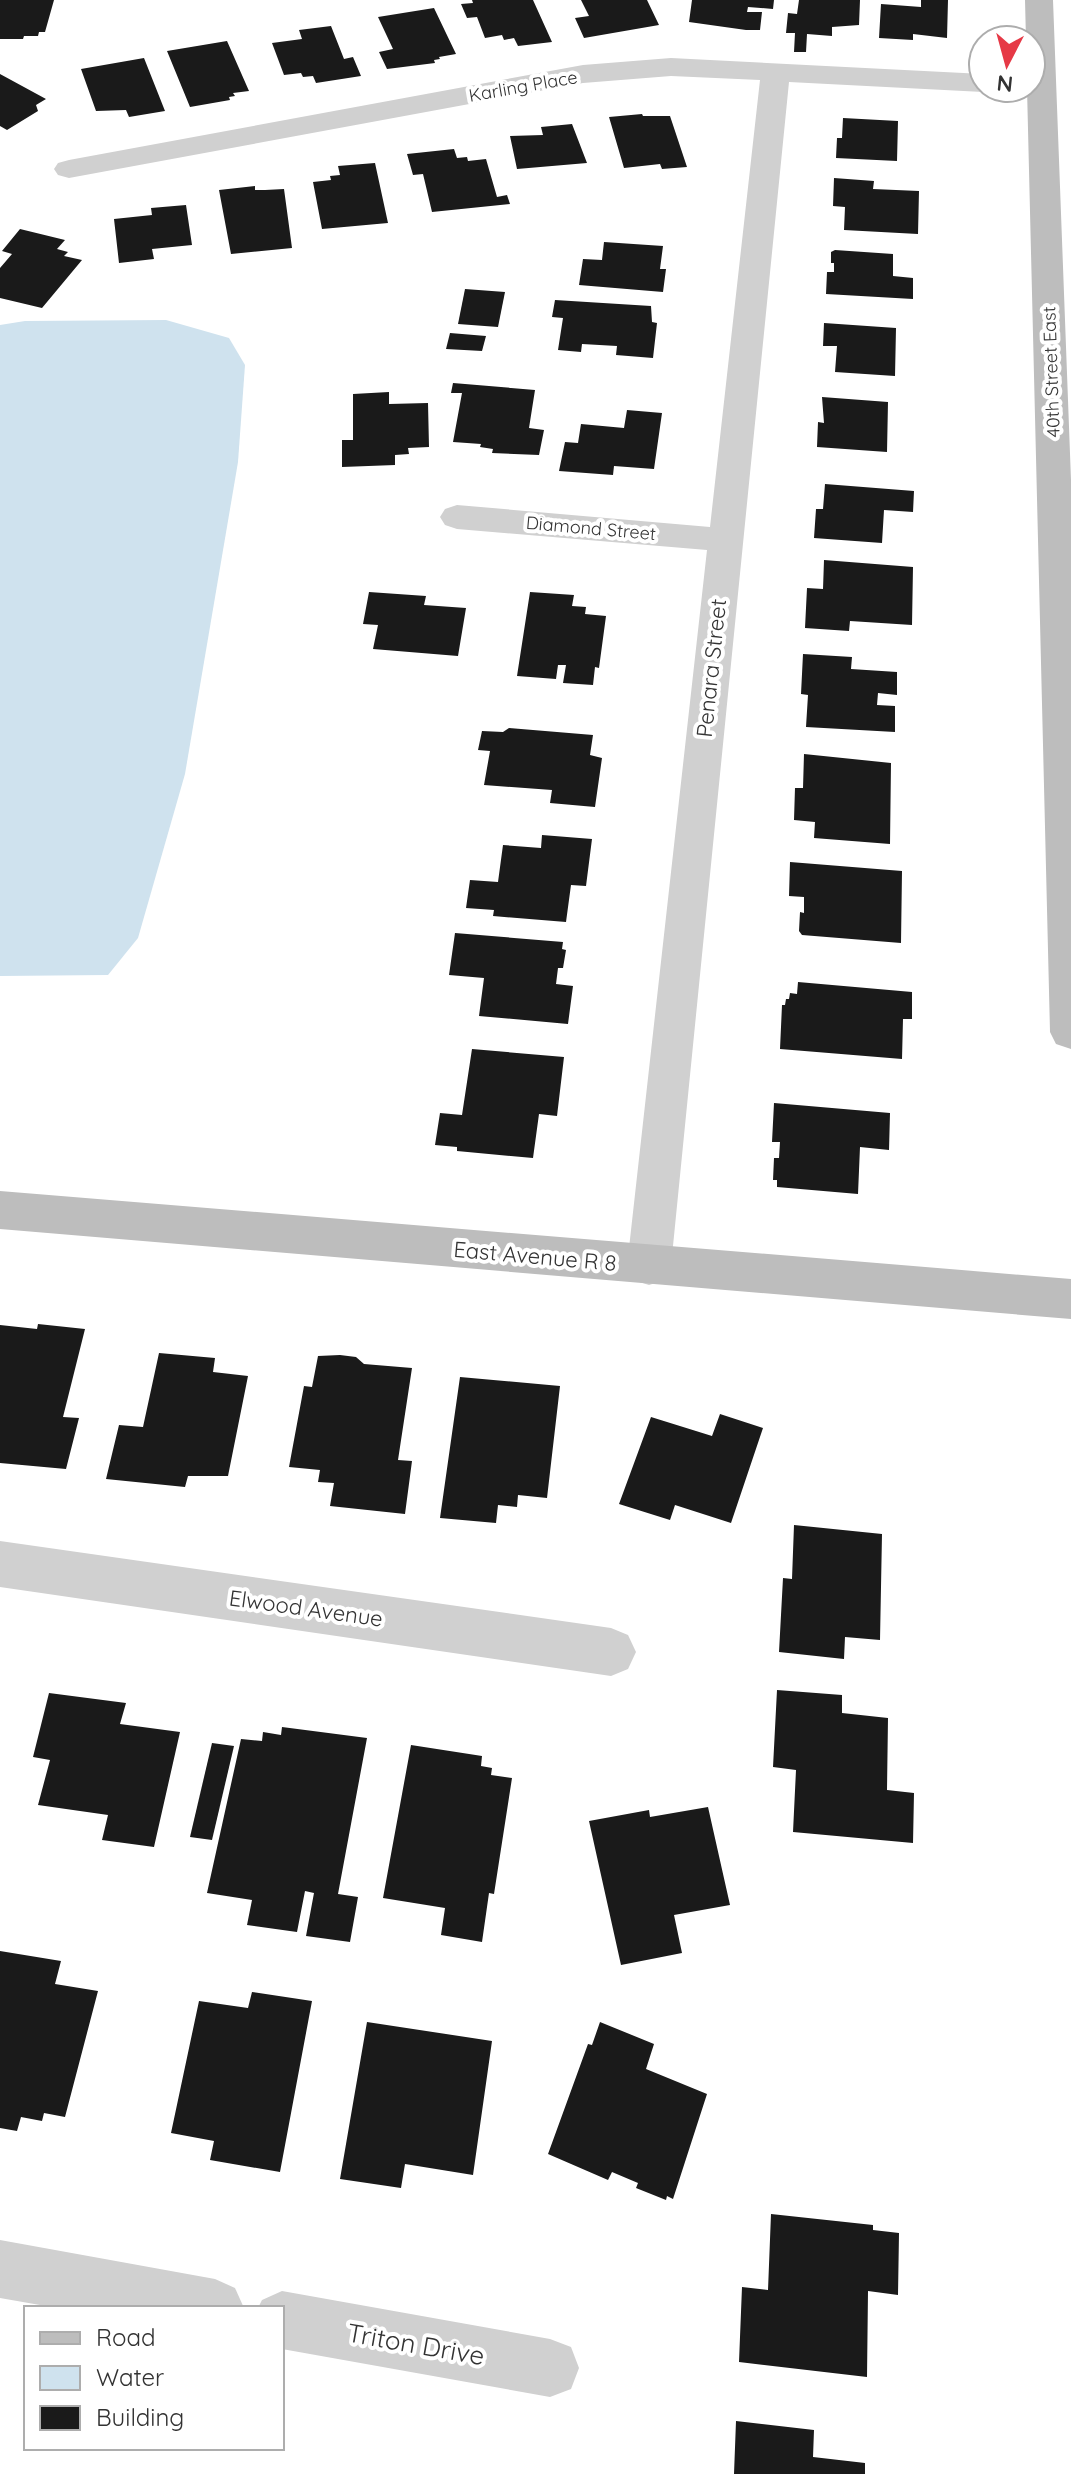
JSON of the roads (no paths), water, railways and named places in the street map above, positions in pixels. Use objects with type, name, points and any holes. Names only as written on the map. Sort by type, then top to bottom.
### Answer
[{"type":"main road","name":"40th Street East","points":[[1038,24],[1039,0]]},
{"type":"main road","name":"40th Street East","points":[[1036,104],[1063,491],[1071,1032]]},
{"type":"main road","name":"East Avenue R 8","points":[[0,1210],[1071,1299]]},
{"type":"street","name":"Karling Place","points":[[69,169],[583,74],[671,67],[967,82]]},
{"type":"street","name":"Penara Street","points":[[649,1266],[776,71]]},
{"type":"street","name":"Diamond Street","points":[[457,517],[725,540]]},
{"type":"street","name":"Elwood Avenue","points":[[0,1564],[611,1652]]},
{"type":"street","points":[[0,2269],[204,2306]]},
{"type":"street","name":"Triton Drive","points":[[284,2320],[550,2368]]},
{"type":"water","points":[[166,320],[229,338],[245,365],[238,462],[185,774],[138,938],[108,975],[0,976],[0,325],[25,321]]}]
